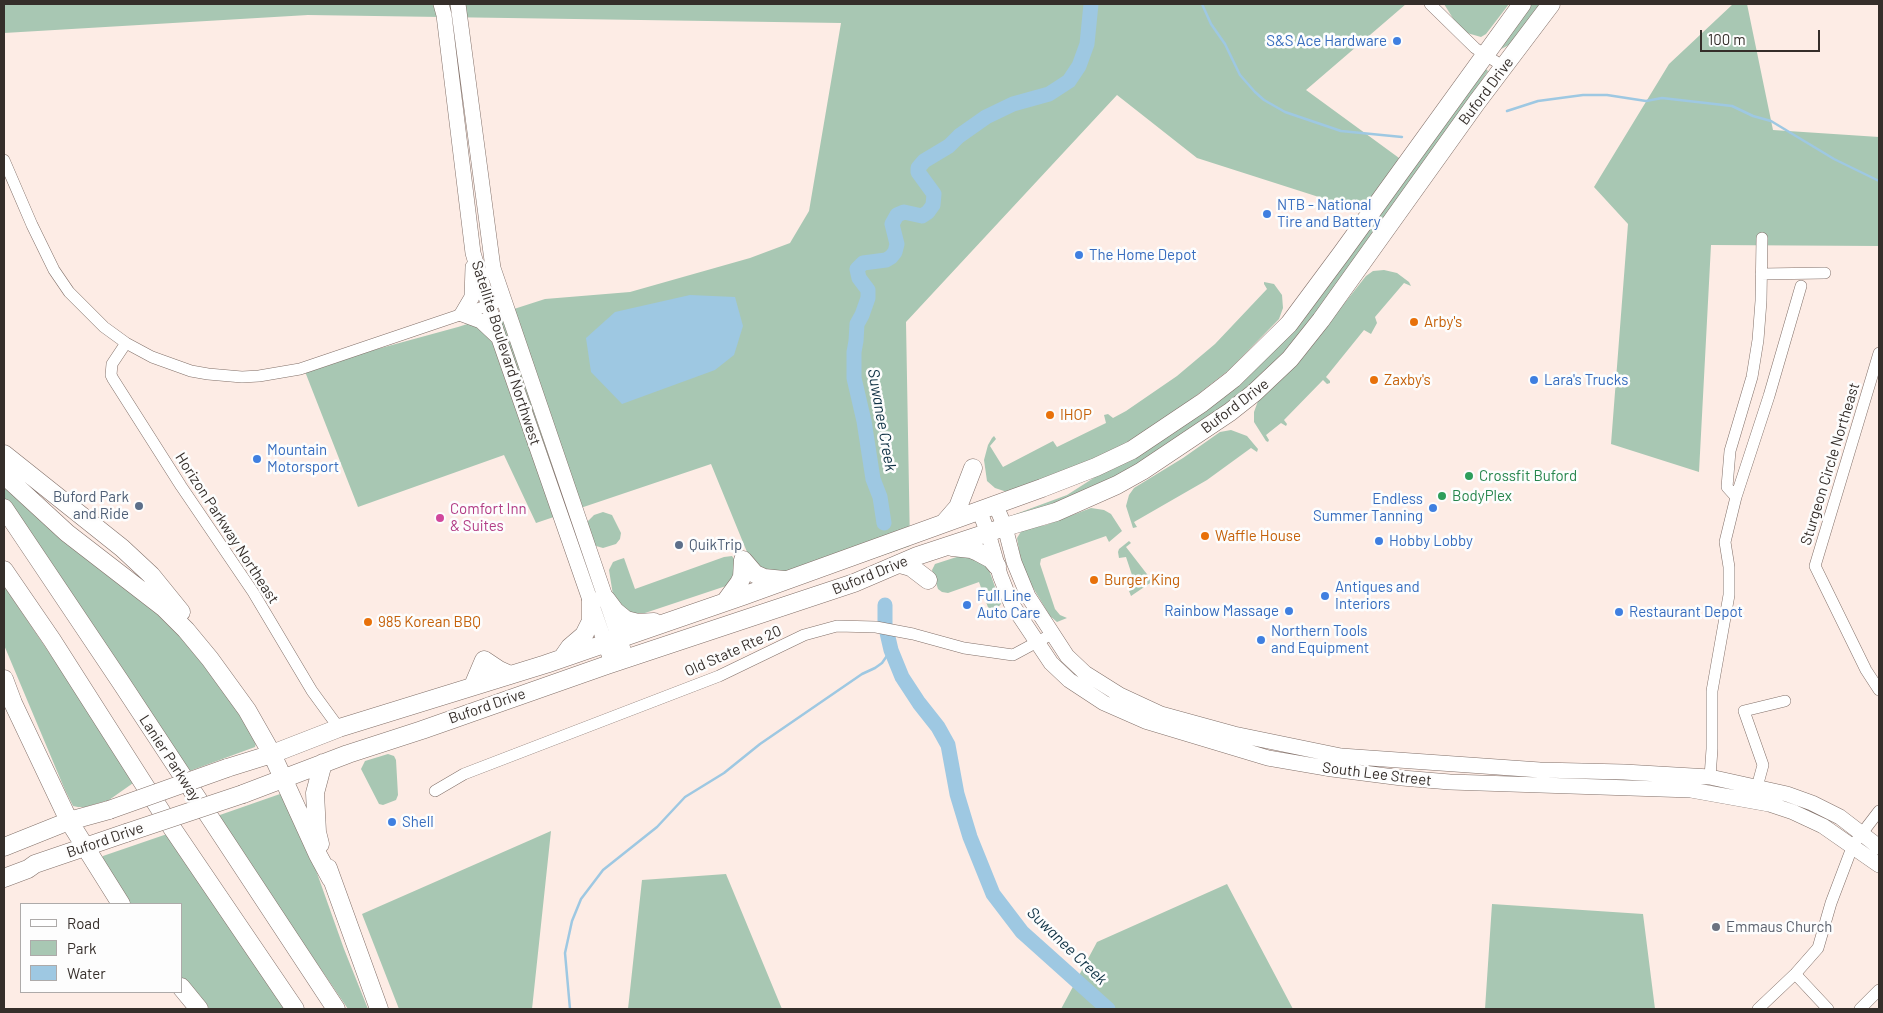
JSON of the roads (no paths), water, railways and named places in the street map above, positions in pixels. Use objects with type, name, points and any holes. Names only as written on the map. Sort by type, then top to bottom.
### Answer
[{"type":"highway","name":"Buford Drive","points":[[4,847],[69,821],[109,810],[272,754],[339,728],[474,686],[484,660],[510,675],[787,581],[1042,488],[1096,467],[1132,450],[1202,403],[1233,379],[1288,324],[1522,4]]},
{"type":"highway","name":"Buford Drive","points":[[4,878],[28,869],[35,864],[243,794],[323,763],[812,597],[940,548],[1056,512],[1117,485],[1203,431],[1273,377],[1306,340],[1551,4]]},
{"type":"highway","points":[[4,454],[122,548],[150,575],[179,609],[210,659],[254,722],[284,777],[318,855],[331,879]]},
{"type":"highway","points":[[943,524],[958,507],[973,468]]},
{"type":"highway","points":[[4,476],[67,533],[164,608],[186,630],[210,659]]},
{"type":"highway","name":"Lanier Parkway","points":[[4,508],[336,1009]]},
{"type":"highway","points":[[900,564],[911,567],[928,580],[930,560],[940,548],[971,549],[991,559],[997,566]]},
{"type":"highway","points":[[725,602],[740,584],[743,560],[755,574],[764,578],[787,581]]},
{"type":"highway","points":[[4,570],[52,640],[168,822],[294,1009]]},
{"type":"highway","points":[[561,658],[584,635],[598,599],[626,620],[638,623],[672,621]]},
{"type":"highway","points":[[4,679],[12,703],[69,821],[84,848],[120,903]]},
{"type":"highway","points":[[254,722],[266,734],[282,740],[322,735]]},
{"type":"highway","points":[[323,763],[315,793],[317,832],[331,879],[380,1009]]},
{"type":"highway","points":[[182,989],[199,1009]]},
{"type":"main road","name":"Satellite Boulevard Northwest","points":[[441,4],[473,253],[499,337],[598,599],[619,661]]},
{"type":"main road","name":"Satellite Boulevard Northwest","points":[[458,4],[493,268],[598,599]]},
{"type":"main road","points":[[473,253],[472,297],[462,314],[481,321],[499,337]]},
{"type":"main road","name":"South Lee Street","points":[[995,504],[1005,527],[1014,562],[1028,596],[1067,656],[1085,673],[1120,695],[1161,714],[1252,738],[1342,756],[1540,770],[1624,772],[1710,778],[1786,794],[1812,803],[1840,817],[1879,847]]},
{"type":"main road","name":"South Lee Street","points":[[979,510],[1011,603],[1051,663],[1069,680],[1104,703],[1145,721],[1268,758],[1332,770],[1421,780],[1706,792],[1769,804],[1793,812],[1823,826],[1853,845],[1879,865]]},
{"type":"street","points":[[1430,4],[1447,23],[1484,55],[1504,67]]},
{"type":"street","points":[[4,160],[54,270],[69,292],[104,327],[126,342],[152,357],[191,370],[227,376],[259,376],[300,369],[504,300]]},
{"type":"street","points":[[1736,497],[1726,487],[1730,451],[1752,378],[1761,301],[1762,238]]},
{"type":"street","points":[[1761,274],[1825,273]]},
{"type":"street","points":[[1710,778],[1712,691],[1729,595],[1725,542],[1736,497],[1769,396],[1800,286]]},
{"type":"street","name":"Horizon Parkway Northeast","points":[[126,342],[112,364],[111,375],[113,380],[242,576],[312,691],[339,728]]},
{"type":"street","name":"Sturgeon Circle Northeast","points":[[1879,353],[1815,566],[1866,670],[1879,690]]},
{"type":"street","name":"Old State Rte 20","points":[[435,791],[464,774],[719,676],[804,635],[837,626],[876,627],[913,634],[964,648],[1013,655],[1052,634]]},
{"type":"street","points":[[1757,788],[1763,765],[1744,711],[1785,701]]},
{"type":"street","points":[[1758,1009],[1796,973],[1818,948],[1831,903],[1853,845],[1879,811]]},
{"type":"street","points":[[1796,973],[1828,1009]]},
{"type":"street","points":[[1860,1009],[1879,990]]},
{"type":"water","points":[[690,295],[735,297],[743,326],[734,355],[715,370],[622,404],[591,372],[586,338],[615,312]]},
{"type":"waterway","name":"Suwanee Creek","points":[[884,523],[880,497],[873,479],[864,421],[854,378],[857,324],[868,298],[868,290],[859,278],[857,269],[863,263],[886,260],[895,252],[897,244],[892,224],[897,215],[904,212],[922,216],[933,205],[934,194],[918,172],[918,168],[924,161],[949,146],[959,136],[986,117],[1013,104],[1049,94],[1069,81],[1079,66],[1087,44],[1091,4]]},
{"type":"waterway","points":[[1202,4],[1211,24],[1225,44],[1240,75],[1264,100],[1285,112],[1341,131],[1402,137]]},
{"type":"waterway","points":[[1507,111],[1538,101],[1583,95],[1607,95],[1646,101],[1662,98],[1732,106],[1753,116],[1771,121],[1834,159],[1879,181]]},
{"type":"waterway","name":"Suwanee Creek","points":[[885,605],[885,624],[891,650],[902,677],[938,727],[948,745],[957,794],[970,837],[993,894],[1022,932],[1108,1009]]},
{"type":"waterway","points":[[570,1009],[565,953],[572,921],[581,899],[603,870],[657,827],[685,797],[724,773],[760,744],[862,674],[875,668],[882,663],[891,650]]},
{"type":"place","name":"S&S Ace Hardware","points":[[1397,41]]},
{"type":"place","name":"NTB - National Tire and Battery","points":[[1267,214]]},
{"type":"place","name":"The Home Depot","points":[[1079,255]]},
{"type":"place","name":"Arby's","points":[[1414,322]]},
{"type":"place","name":"Zaxby's","points":[[1374,380]]},
{"type":"place","name":"Lara's Trucks","points":[[1534,380]]},
{"type":"place","name":"IHOP","points":[[1050,415]]},
{"type":"place","name":"Mountain Motorsport","points":[[257,459]]},
{"type":"place","name":"Crossfit Buford","points":[[1469,476]]},
{"type":"place","name":"BodyPlex","points":[[1442,496]]},
{"type":"place","name":"Buford Park and Ride","points":[[139,506]]},
{"type":"place","name":"Endless Summer Tanning","points":[[1433,508]]},
{"type":"place","name":"Comfort Inn & Suites","points":[[440,518]]},
{"type":"place","name":"Waffle House","points":[[1205,536]]},
{"type":"place","name":"Hobby Lobby","points":[[1379,541]]},
{"type":"place","name":"QuikTrip","points":[[679,545]]},
{"type":"place","name":"Burger King","points":[[1094,580]]},
{"type":"place","name":"Antiques and Interiors","points":[[1325,596]]},
{"type":"place","name":"Full Line Auto Care","points":[[967,605]]},
{"type":"place","name":"Rainbow Massage","points":[[1289,611]]},
{"type":"place","name":"Restaurant Depot","points":[[1619,612]]},
{"type":"place","name":"985 Korean BBQ","points":[[368,622]]},
{"type":"place","name":"Northern Tools and Equipment","points":[[1261,640]]},
{"type":"place","name":"Shell","points":[[392,822]]},
{"type":"place","name":"Emmaus Church","points":[[1716,927]]}]
